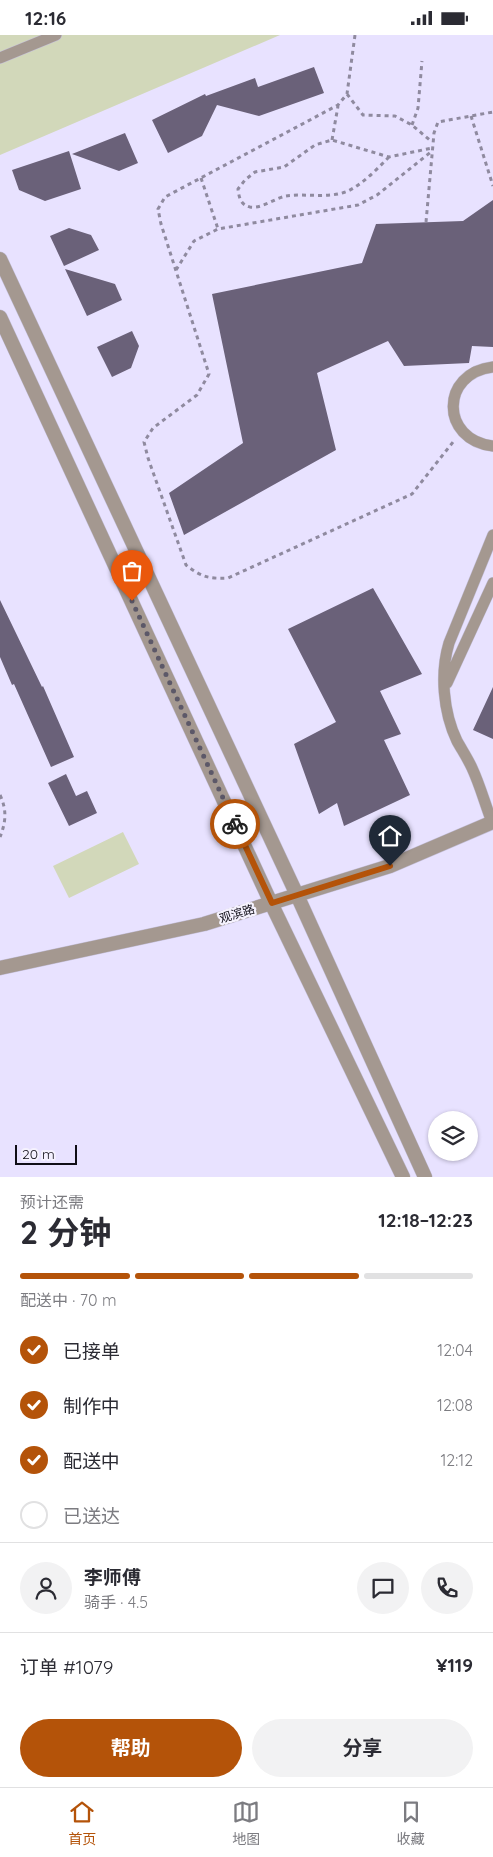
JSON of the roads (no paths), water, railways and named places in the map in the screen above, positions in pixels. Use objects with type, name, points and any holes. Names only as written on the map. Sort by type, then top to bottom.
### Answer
[{"type":"street","points":[[0,259],[297,895],[425,1177]]},
{"type":"street","points":[[0,317],[272,903],[403,1177]]},
{"type":"street","name":"观滨路","points":[[0,968],[204,924],[390,866],[493,822]]},
{"type":"lane","points":[[0,58],[56,35]]},
{"type":"lane","points":[[493,367],[481,368],[469,374],[459,384],[454,395],[452,408],[455,420],[461,431],[471,440],[483,445],[493,446]]},
{"type":"lane","points":[[493,535],[445,655],[446,709],[456,739],[472,768],[493,822]]},
{"type":"lane","points":[[445,689],[493,583]]}]
